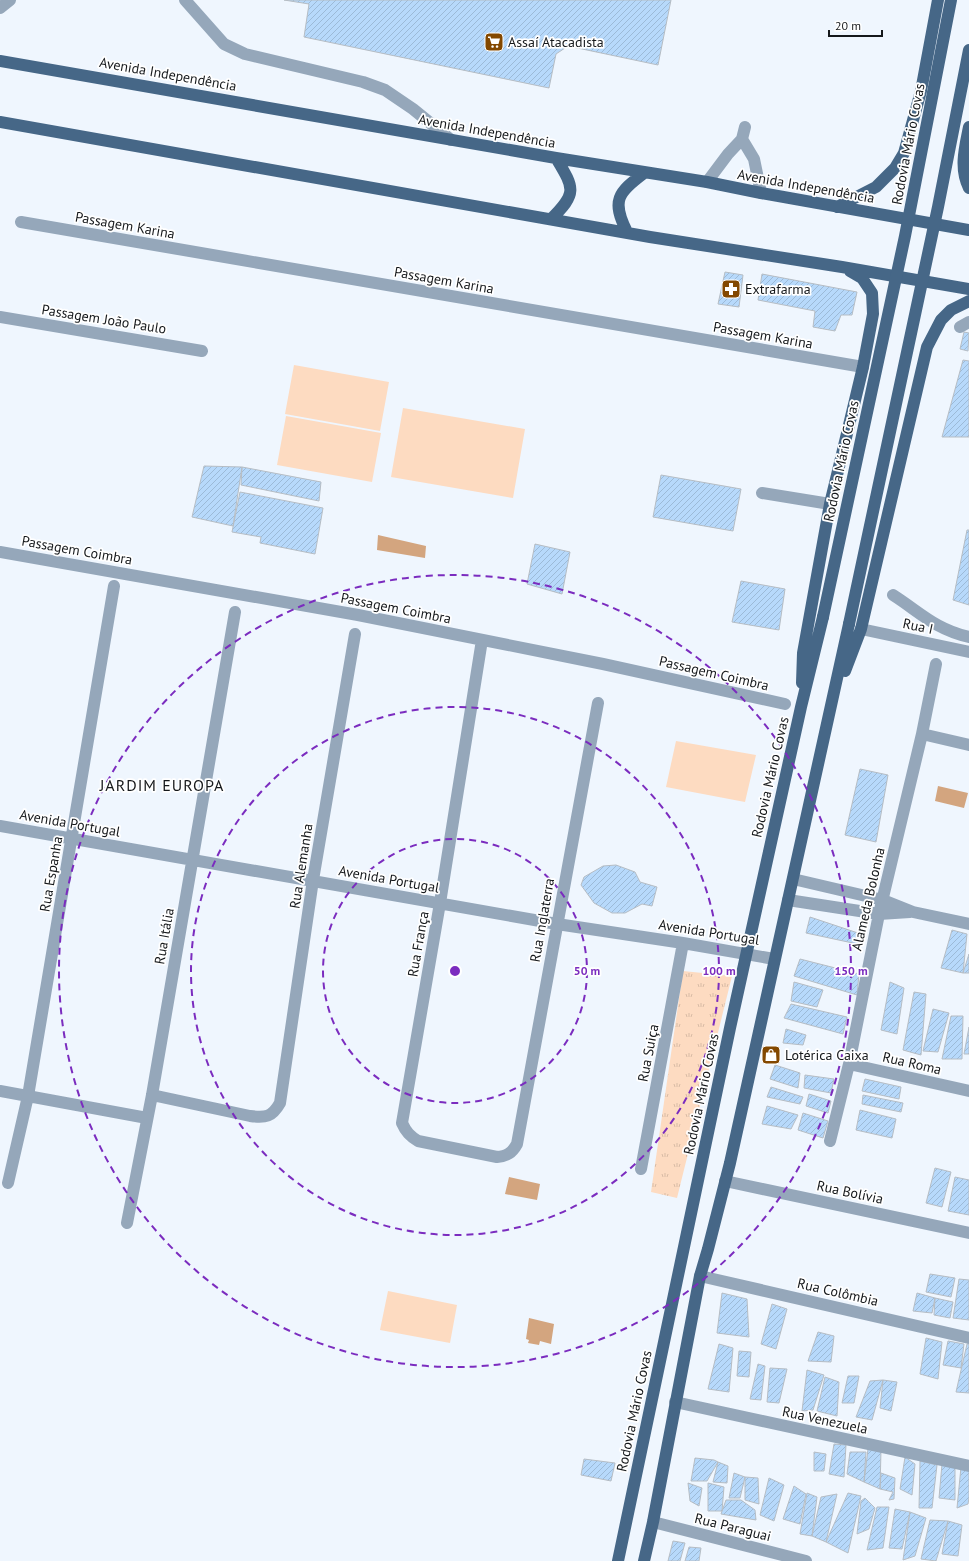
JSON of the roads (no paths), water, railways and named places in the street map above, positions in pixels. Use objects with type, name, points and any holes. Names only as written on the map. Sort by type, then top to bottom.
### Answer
[{"type":"main road","points":[[837,207],[876,187],[895,168],[904,153],[921,91],[938,0]]},
{"type":"main road","name":"Rodovia Mário Covas","points":[[618,1561],[678,1272],[747,953],[801,707],[823,617],[905,236],[951,0]]},
{"type":"main road","points":[[644,1561],[653,1522],[700,1276],[725,1181],[831,710],[941,192],[969,50]]},
{"type":"main road","name":"Avenida Independência","points":[[0,61],[556,158],[707,182],[966,230]]},
{"type":"main road","points":[[0,122],[650,237],[842,267],[969,289]]},
{"type":"main road","points":[[969,127],[963,158],[965,180],[969,188]]},
{"type":"main road","points":[[551,219],[565,205],[570,193],[570,180],[556,158]]},
{"type":"main road","points":[[627,232],[619,216],[619,200],[625,188],[644,173]]},
{"type":"main road","points":[[801,707],[802,653],[830,504],[863,367],[873,314],[872,293],[862,278],[842,267]]},
{"type":"main road","points":[[831,710],[861,629],[928,346],[940,320],[951,310],[969,301]]},
{"type":"street","points":[[0,8],[10,0]]},
{"type":"street","points":[[185,0],[224,44],[245,54],[363,82],[385,90],[413,109],[451,140]]},
{"type":"street","points":[[707,182],[744,133],[754,159],[761,193]]},
{"type":"street","name":"Passagem Karina","points":[[21,222],[863,367]]},
{"type":"street","name":"Passagem João Paulo","points":[[0,318],[202,351]]},
{"type":"street","points":[[762,492],[830,504]]},
{"type":"street","name":"Passagem Coimbra","points":[[0,552],[358,615],[603,664],[785,704]]},
{"type":"street","name":"Rua Espanha","points":[[8,1183],[28,1096],[114,586]]},
{"type":"street","points":[[893,595],[931,623],[945,630],[969,637]]},
{"type":"street","name":"Rua Itália","points":[[127,1223],[152,1094],[235,612]]},
{"type":"street","name":"Rua I","points":[[861,629],[969,652]]},
{"type":"street","name":"Rua Alemanha","points":[[152,1094],[263,1118],[276,1111],[280,1103],[313,880],[355,634]]},
{"type":"street","name":"Rua França","points":[[482,640],[440,903],[402,1123],[405,1131],[418,1141],[497,1157],[508,1155],[513,1151],[517,1144]]},
{"type":"street","name":"Alameda Bolonha","points":[[830,1141],[849,1064],[882,900],[922,734],[936,664]]},
{"type":"street","name":"Rua Inglaterra","points":[[517,1144],[598,702]]},
{"type":"street","points":[[922,734],[969,745]]},
{"type":"street","name":"Avenida Portugal","points":[[0,826],[557,924],[774,958]]},
{"type":"street","points":[[793,879],[882,900],[913,912],[969,924]]},
{"type":"street","points":[[788,900],[879,914],[913,912]]},
{"type":"street","name":"Rua Suiça","points":[[641,1169],[683,943]]},
{"type":"street","name":"Rua Roma","points":[[849,1064],[969,1091]]},
{"type":"street","points":[[0,1091],[147,1118]]},
{"type":"street","name":"Rua Bolívia","points":[[725,1181],[969,1233]]},
{"type":"street","name":"Rua Colômbia","points":[[700,1276],[969,1338]]},
{"type":"street","name":"Rua Venezuela","points":[[676,1402],[969,1466]]},
{"type":"street","name":"Rua Paraguai","points":[[653,1522],[806,1561]]},
{"type":"place","name":"Assaí Atacadista","points":[[494,42]]},
{"type":"place","name":"Extrafarma","points":[[731,289]]},
{"type":"place","name":"Lotérica Caixa","points":[[771,1055]]},
{"type":"district","name":"JARDIM EUROPA","points":[[162,785]]}]
